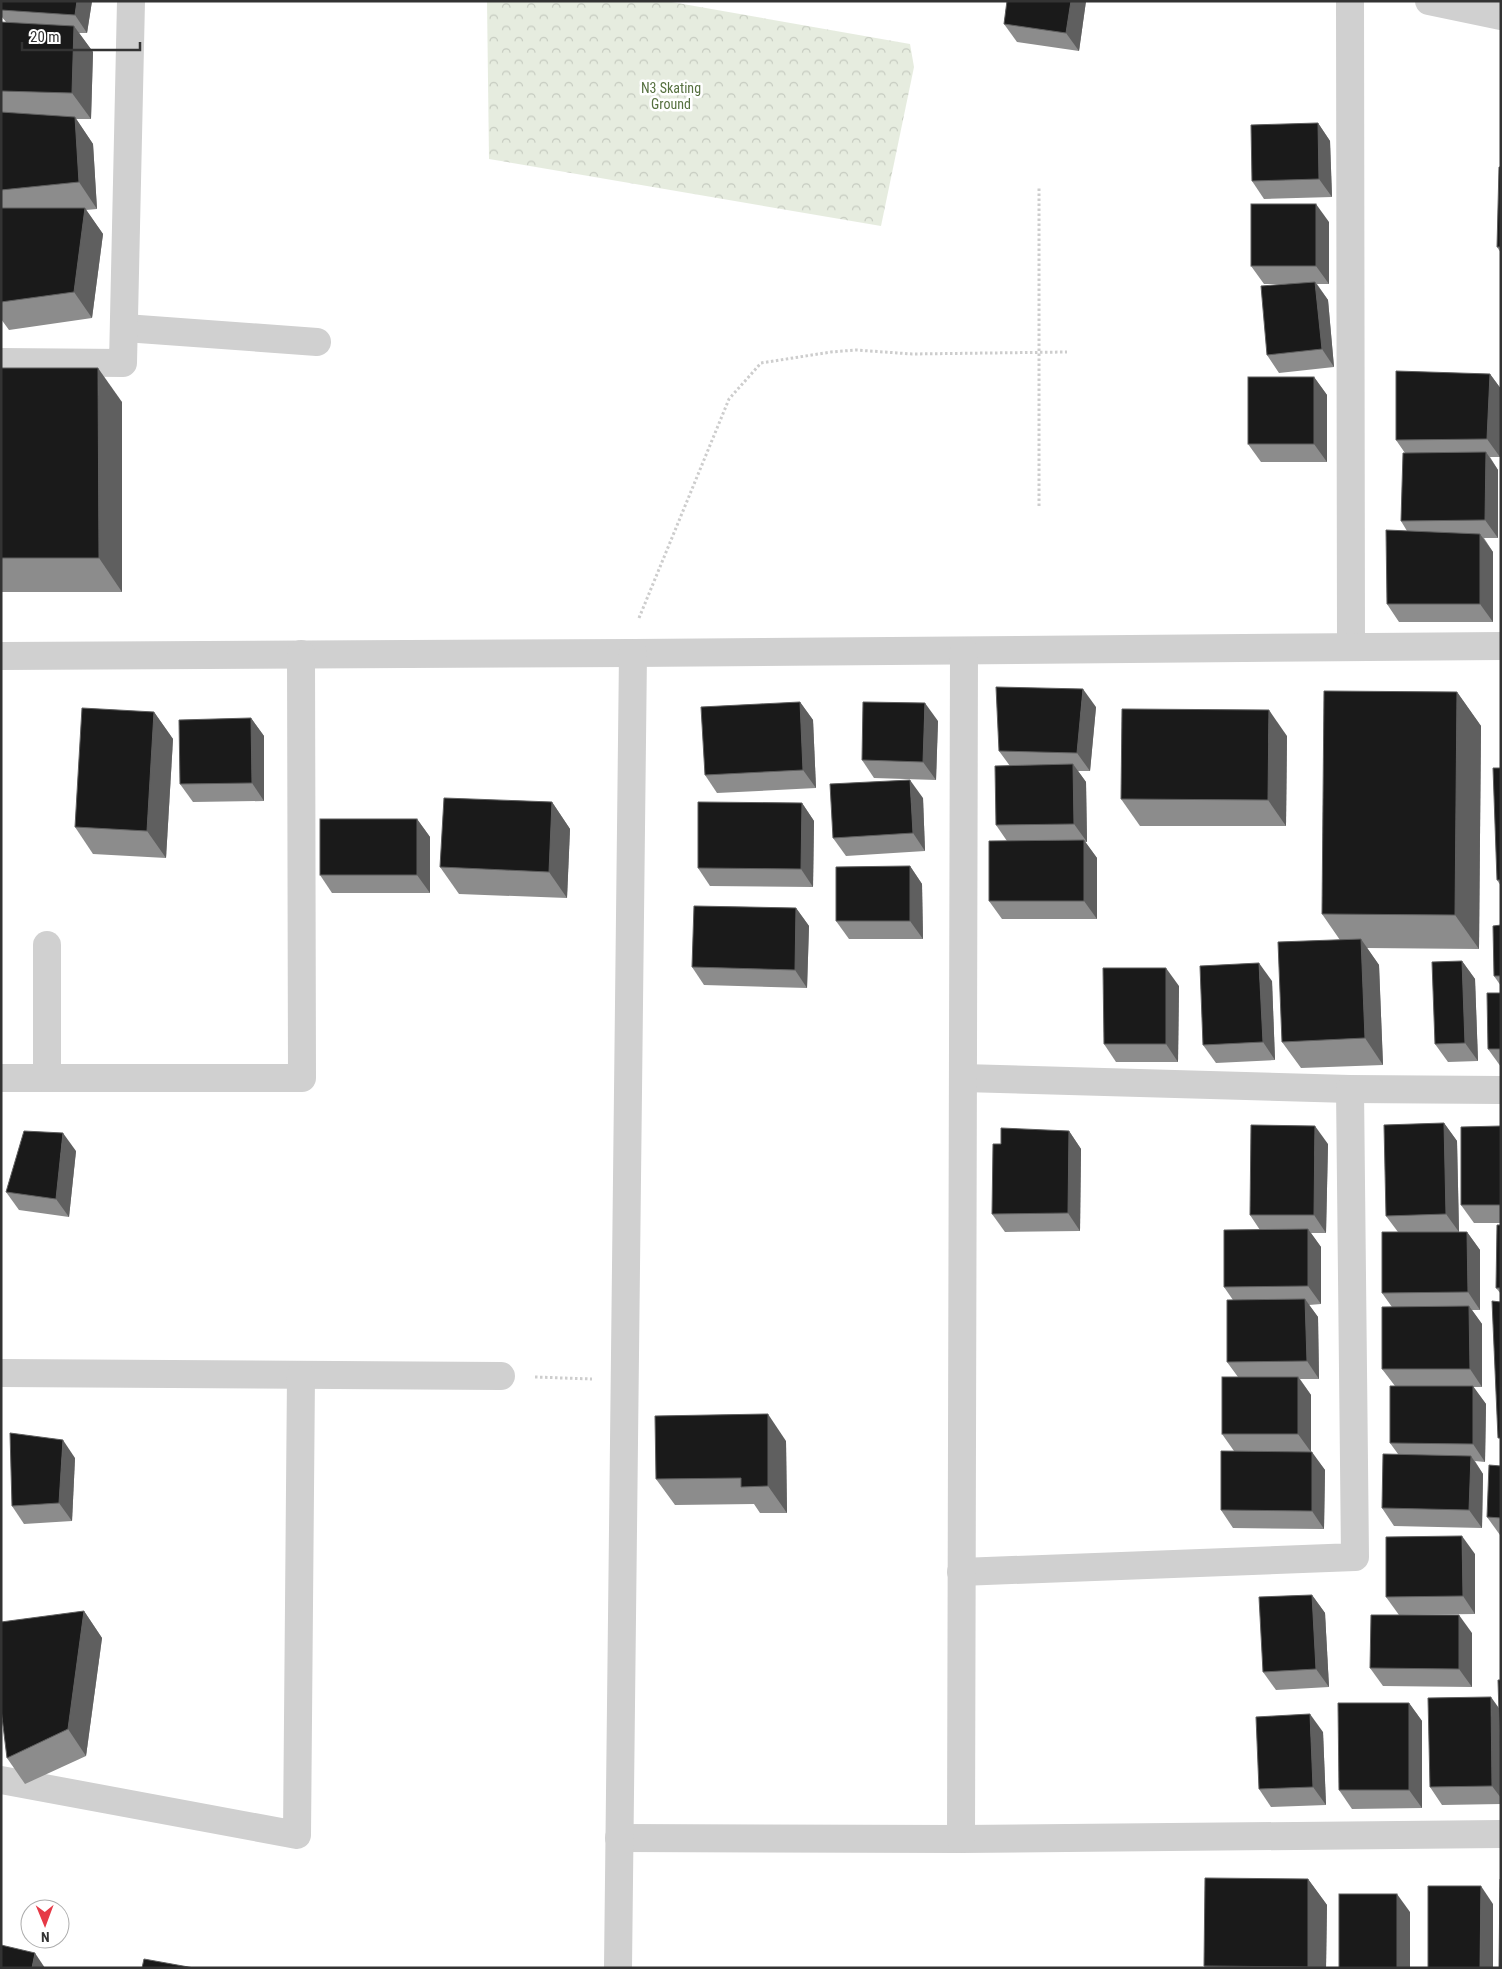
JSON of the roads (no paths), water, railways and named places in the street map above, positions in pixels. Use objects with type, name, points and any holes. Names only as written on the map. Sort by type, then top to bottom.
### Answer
[{"type":"street","points":[[1,362],[123,363],[132,1]]},
{"type":"street","points":[[1350,1],[1351,647]]},
{"type":"street","points":[[1429,1],[1501,16]]},
{"type":"street","points":[[124,328],[317,342]]},
{"type":"street","points":[[1,656],[1501,646]]},
{"type":"street","points":[[960,1839],[964,651]]},
{"type":"street","points":[[618,1968],[633,653]]},
{"type":"street","points":[[1,1078],[302,1078],[301,654]]},
{"type":"street","points":[[47,945],[47,1078]]},
{"type":"street","points":[[963,1078],[1350,1089],[1501,1090]]},
{"type":"street","points":[[961,1572],[1355,1557],[1350,1089]]},
{"type":"street","points":[[1,1373],[501,1376]]},
{"type":"street","points":[[1,1780],[297,1835],[301,1375]]},
{"type":"street","points":[[619,1838],[960,1839],[1501,1834]]},
{"type":"park label","name":"N3 Skating Ground","points":[[671,96]]}]
